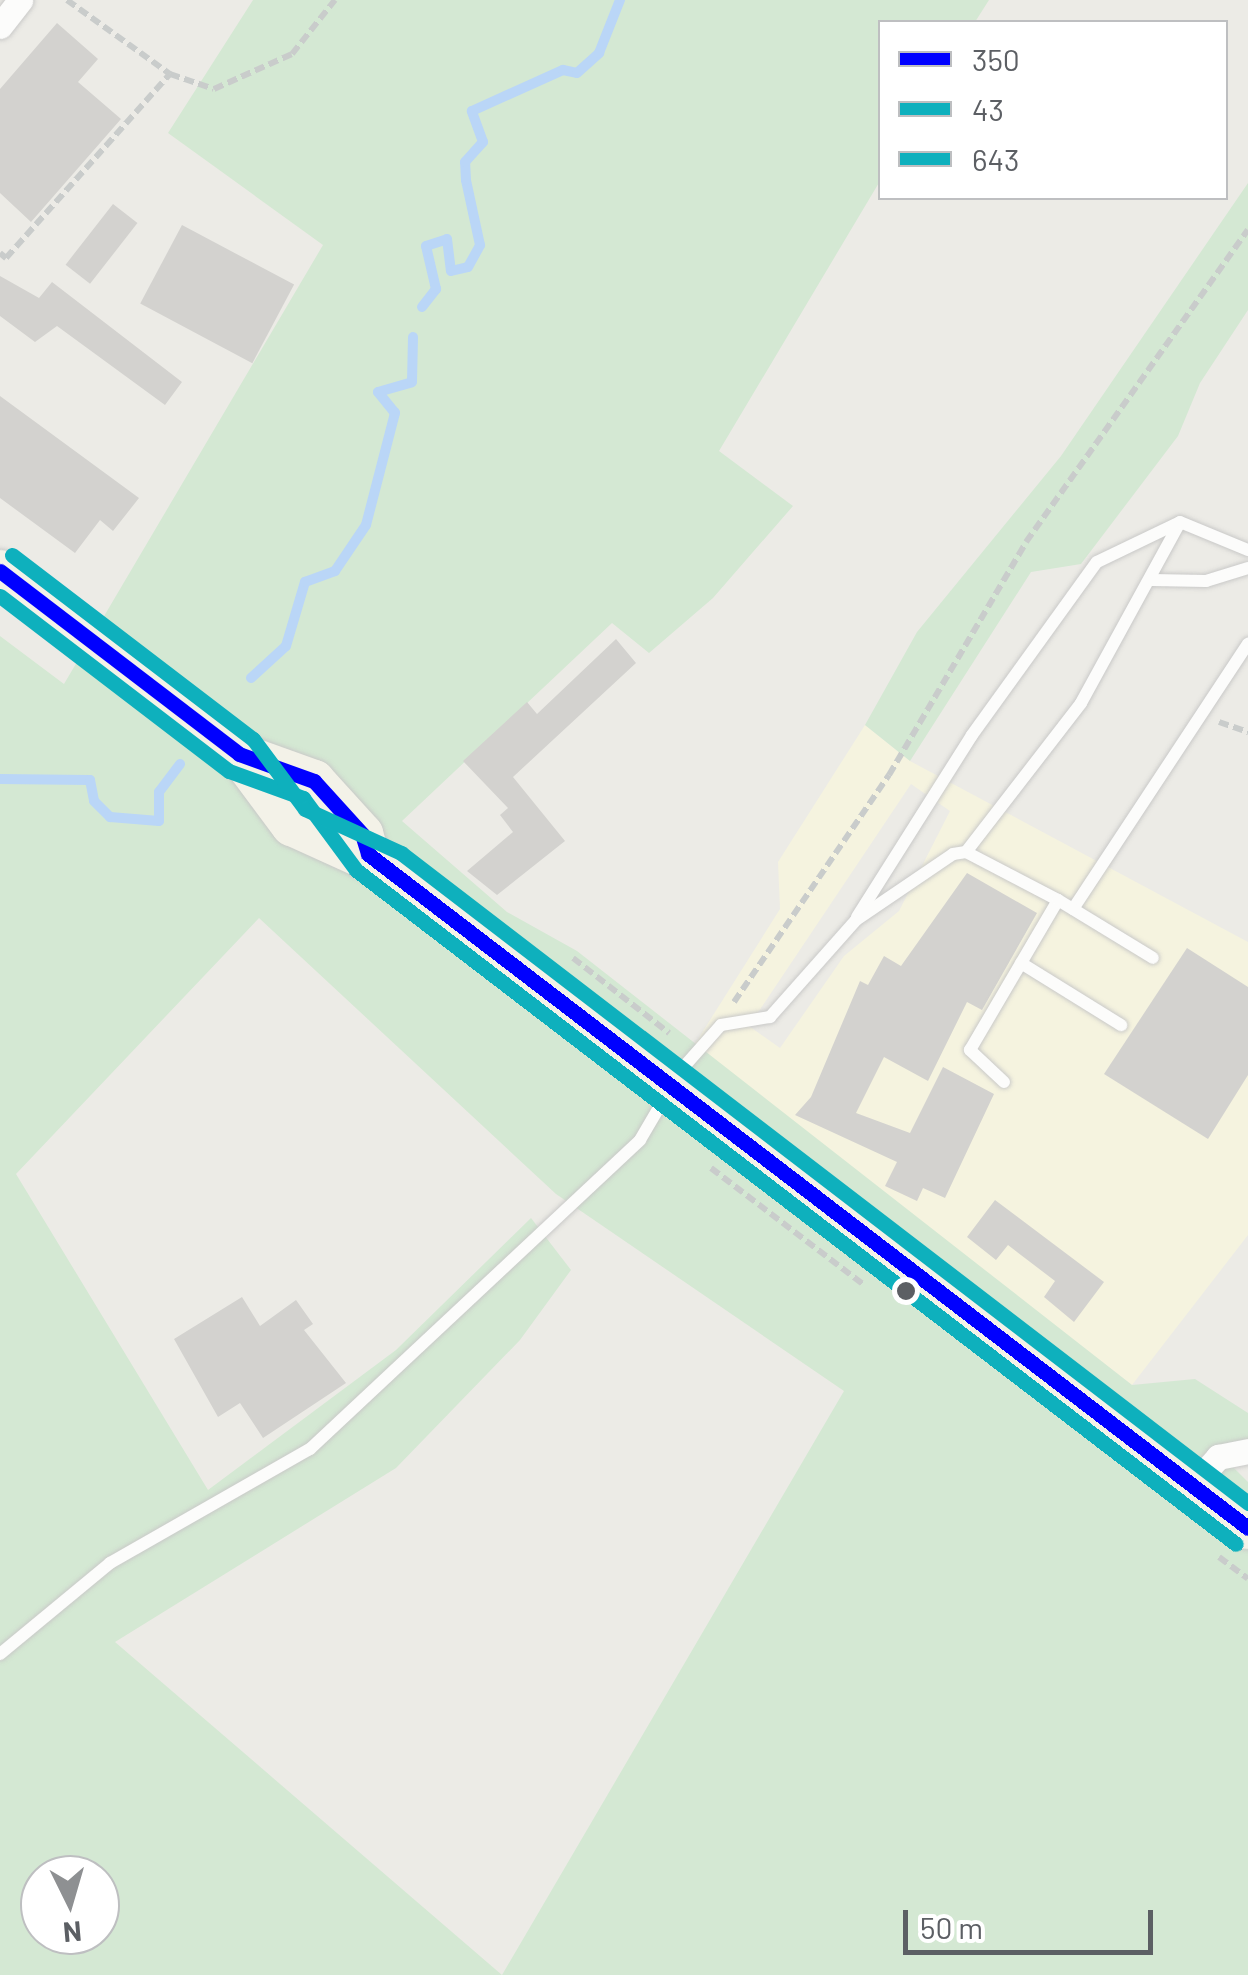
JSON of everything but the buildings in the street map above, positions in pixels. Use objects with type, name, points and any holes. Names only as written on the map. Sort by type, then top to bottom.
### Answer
[{"type":"main road","points":[[0,571],[239,754],[314,780],[368,854],[1248,1528]]},
{"type":"street","points":[[0,26],[20,0]]},
{"type":"street","points":[[1193,1486],[1218,1457],[1248,1451]]},
{"type":"lane","points":[[856,920],[966,852],[1081,704],[1152,580],[1180,522]]},
{"type":"lane","points":[[0,1654],[110,1564],[310,1449],[640,1140],[673,1087],[722,1025],[770,1017],[856,920],[972,735],[1098,562],[1180,522],[1248,550]]},
{"type":"lane","points":[[1152,580],[1206,581],[1248,568]]},
{"type":"lane","points":[[1074,909],[1248,644]]},
{"type":"lane","points":[[966,852],[1074,909],[1153,958]]},
{"type":"lane","points":[[1004,1082],[970,1050],[1058,900]]},
{"type":"lane","points":[[1021,963],[1121,1026]]},
{"type":"path","points":[[67,0],[170,74],[214,89],[244,80],[292,54],[335,0]]},
{"type":"path","points":[[0,253],[6,258],[170,74]]},
{"type":"path","points":[[722,1025],[889,775],[1026,542],[1248,230]]},
{"type":"shaded area","points":[[865,725],[910,761],[1248,942],[1248,1235],[1132,1385],[693,1047],[780,909],[778,862]],"holes":[[[911,784],[950,811],[899,911],[844,956],[780,1048],[749,1026]]]},
{"type":"green space","points":[[253,0],[989,0],[976,20],[878,20],[878,184],[719,451],[793,506],[713,598],[649,653],[612,623],[402,821],[507,912],[577,951],[1132,1385],[1195,1379],[1248,1413],[1248,1451],[1233,1467],[1248,1482],[1248,1975],[502,1975],[0,1975],[0,636],[64,684],[323,245],[168,133]],"holes":[[[259,918],[556,1194],[844,1391],[502,1975],[115,1642],[396,1468],[520,1340],[571,1270],[531,1218],[396,1350],[208,1490],[16,1174]]]},
{"type":"green space","points":[[1248,183],[1248,310],[1200,383],[1178,436],[1081,564],[1031,572],[910,761],[865,725],[917,632],[1061,456]]},
{"type":"waterway","points":[[422,307],[436,289],[426,246],[447,239],[451,271],[468,267],[480,245],[466,180],[465,162],[483,142],[472,111],[563,70],[577,73],[599,53],[620,0]]},
{"type":"waterway","points":[[251,678],[286,646],[305,582],[335,571],[366,525],[395,413],[378,392],[412,382],[413,337]]},
{"type":"waterway","points":[[0,779],[90,780],[94,801],[110,817],[159,821],[159,792],[180,764]]},
{"type":"transit line","name":"643","points":[[12,555],[253,739],[305,809],[401,853],[1248,1503]]},
{"type":"transit line","name":"350","points":[[0,571],[239,754],[314,781],[362,834],[368,854],[1248,1528]]},
{"type":"transit line","name":"43","points":[[0,596],[229,771],[303,798],[356,870],[1236,1544]]}]
